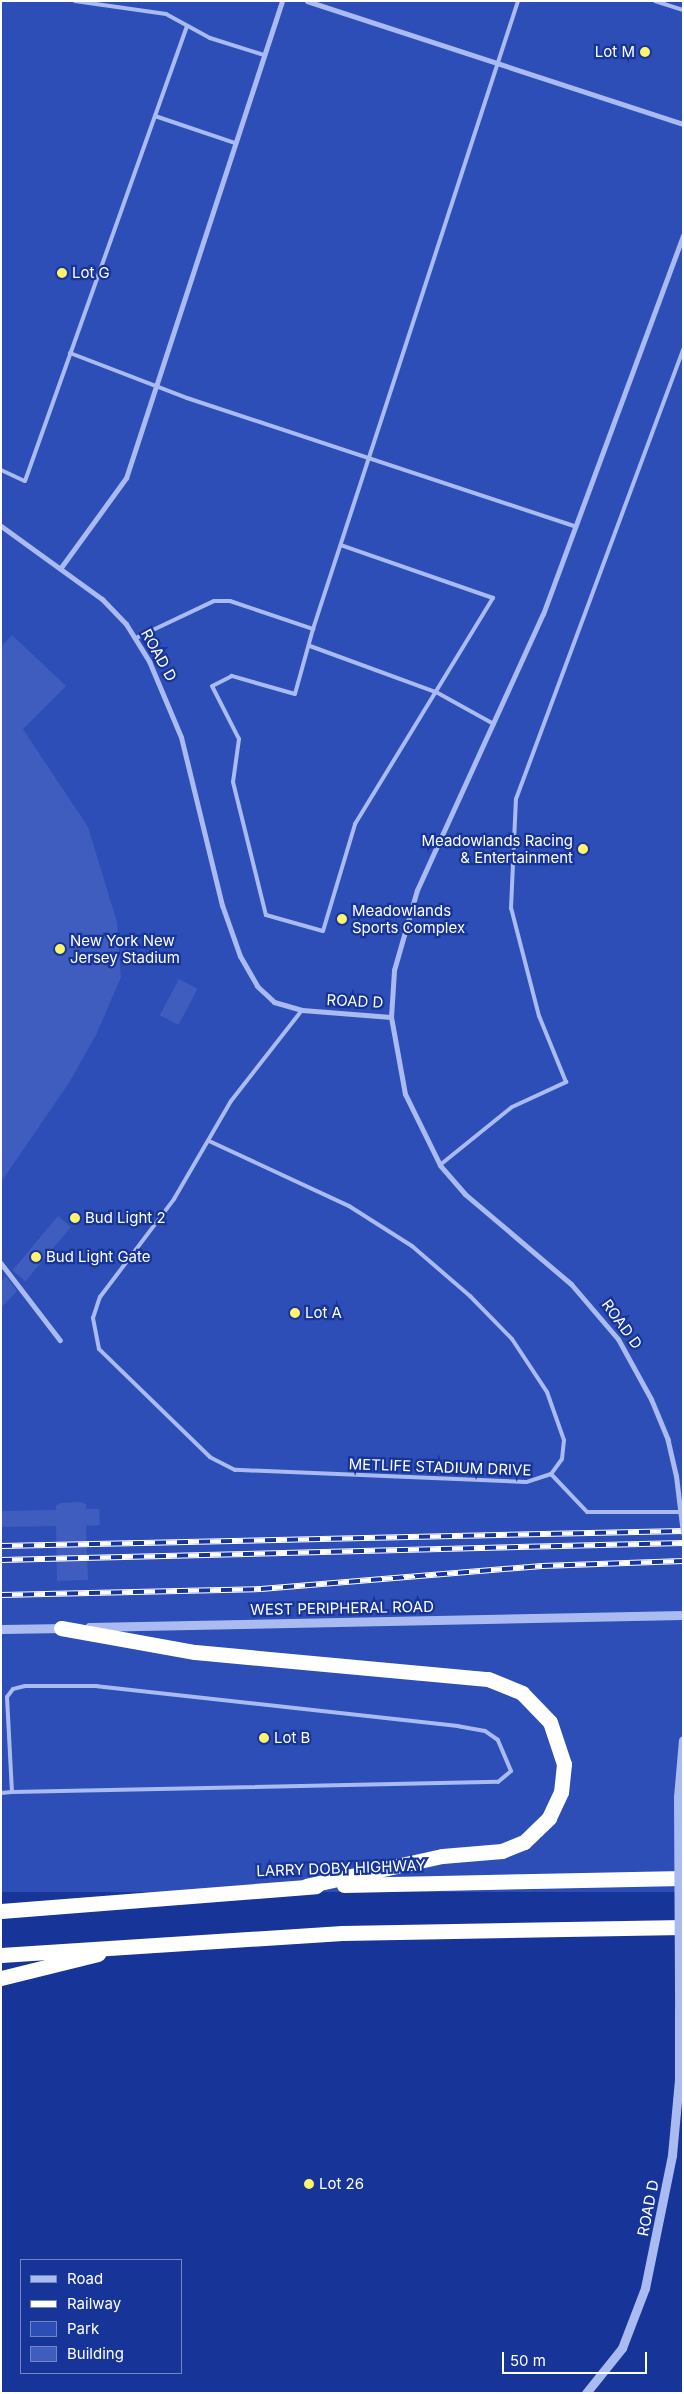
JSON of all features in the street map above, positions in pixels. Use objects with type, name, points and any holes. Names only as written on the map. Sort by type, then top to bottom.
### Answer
[{"type":"highway","points":[[61,1628],[195,1652],[488,1679],[522,1693],[550,1722],[564,1764],[561,1792],[548,1818],[524,1842],[502,1851],[442,1856],[306,1886]]},
{"type":"highway","points":[[622,1877],[683,1868]]},
{"type":"highway","name":"LARRY DOBY HIGHWAY","points":[[1,1911],[306,1886],[622,1877],[683,1878]]},
{"type":"highway","points":[[1,1954],[351,1933],[683,1927]]},
{"type":"highway","points":[[1,1978],[124,1948]]},
{"type":"street","points":[[62,566],[126,478],[282,1]]},
{"type":"street","points":[[307,1],[683,124]]},
{"type":"street","points":[[391,1017],[394,970],[417,890],[543,614],[683,235]]},
{"type":"street","name":"ROAD D","points":[[1,526],[62,566],[108,605],[136,638],[168,700],[181,737],[222,905],[240,956],[265,996],[302,1010],[391,1017],[405,1094],[440,1165],[465,1194],[571,1284],[614,1332],[651,1399],[668,1440],[676,1476],[683,1533]]},
{"type":"street","points":[[1,1263],[60,1340]]},
{"type":"street","name":"WEST PERIPHERAL ROAD","points":[[1,1629],[683,1615]]},
{"type":"street","name":"ROAD D","points":[[586,2393],[622,2348],[645,2288],[673,2145],[679,2010],[678,1797],[683,1740]]},
{"type":"lane","points":[[75,1],[166,14],[210,38],[264,55]]},
{"type":"lane","points":[[341,545],[493,598],[355,824],[323,931],[266,915],[233,782],[239,739],[212,686],[232,676],[295,694],[314,629],[495,62],[518,1]]},
{"type":"lane","points":[[655,1],[683,10]]},
{"type":"lane","points":[[1,470],[24,481],[187,26]]},
{"type":"lane","points":[[155,116],[235,143]]},
{"type":"lane","points":[[440,1165],[512,1107],[566,1082],[539,1016],[511,908],[516,799],[683,349]]},
{"type":"lane","points":[[70,353],[369,458],[576,527]]},
{"type":"lane","points":[[136,638],[214,601],[230,601],[314,629]]},
{"type":"lane","points":[[310,646],[436,692],[494,724]]},
{"type":"lane","name":"METLIFE STADIUM DRIVE","points":[[209,1142],[357,1211],[412,1246],[470,1296],[512,1339],[546,1392],[564,1440],[562,1459],[551,1474],[526,1482],[236,1470],[210,1456],[111,1365],[95,1339],[96,1307],[174,1199],[209,1142],[231,1101],[302,1010]]},
{"type":"lane","points":[[551,1474],[586,1512],[683,1512]]},
{"type":"lane","points":[[1,1793],[498,1782],[511,1771],[498,1740],[485,1731],[97,1686],[25,1686],[13,1689],[7,1697],[12,1792]]},
{"type":"green space","name":"Meadowlands Sports Complex","points":[[1,1],[683,1],[683,1892],[1,1892]]},
{"type":"building","name":"New York New Jersey Stadium","points":[[12,635],[66,686],[23,729],[88,827],[117,922],[121,977],[96,1035],[69,1083],[1,1182],[1,647]]},
{"type":"building","points":[[179,979],[198,989],[178,1025],[160,1015]]},
{"type":"building","name":"Bud Light Gate","points":[[58,1216],[71,1227],[25,1281],[12,1270]]},
{"type":"building","points":[[6,1276],[17,1291],[1,1308],[1,1282]]},
{"type":"building","points":[[80,1502],[86,1504],[86,1509],[99,1509],[100,1525],[86,1526],[88,1580],[57,1581],[56,1526],[1,1527],[1,1511],[56,1510],[56,1505],[61,1503]]},
{"type":"railway","points":[[1,1546],[683,1531]]},
{"type":"railway","points":[[1,1560],[683,1543]]},
{"type":"railway","points":[[1,1595],[261,1589],[542,1566],[683,1561]]},
{"type":"place","name":"Lot M","points":[[645,52]]},
{"type":"place","name":"Lot G","points":[[62,273]]},
{"type":"place","name":"Meadowlands Racing & Entertainment","points":[[583,849]]},
{"type":"place","name":"Meadowlands Sports Complex","points":[[342,919]]},
{"type":"place","name":"New York New Jersey Stadium","points":[[60,949]]},
{"type":"place","name":"Bud Light 2","points":[[75,1218]]},
{"type":"place","name":"Bud Light Gate","points":[[36,1257]]},
{"type":"place","name":"Lot A","points":[[295,1313]]},
{"type":"place","name":"Lot B","points":[[264,1738]]},
{"type":"place","name":"Lot 26","points":[[309,2184]]}]
